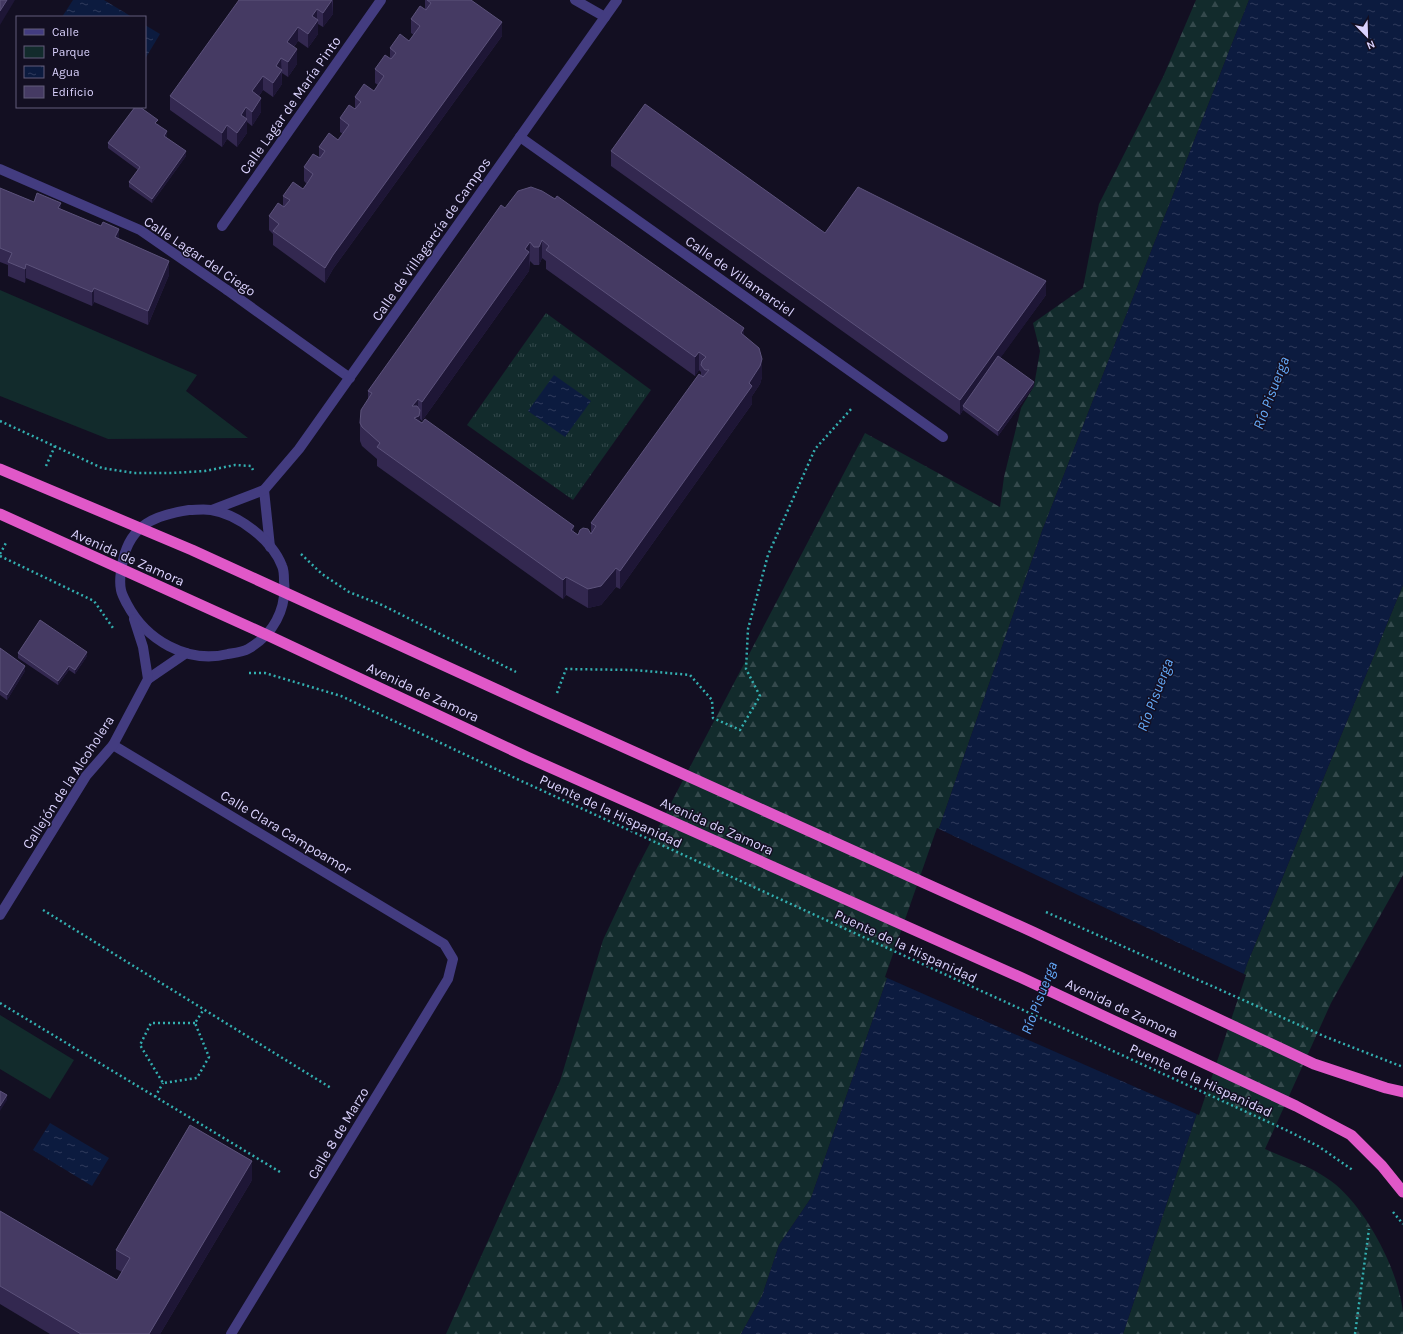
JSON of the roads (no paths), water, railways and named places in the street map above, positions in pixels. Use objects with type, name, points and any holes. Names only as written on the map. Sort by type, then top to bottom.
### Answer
[{"type":"highway","points":[[0,468],[286,593],[1033,932],[1314,1064],[1386,1088],[1403,1092]]},
{"type":"highway","name":"Avenida de Zamora","points":[[0,514],[267,635],[527,757],[1022,978],[1296,1106],[1351,1136],[1382,1166],[1403,1192]]},
{"type":"street","name":"Calle Lagar de María Pinto","points":[[222,226],[381,0]]},
{"type":"street","points":[[575,0],[605,17]]},
{"type":"street","name":"Calle de Villagarcía de Campos","points":[[212,510],[264,490],[299,449],[617,0]]},
{"type":"street","name":"Calle de Villamarciel","points":[[520,137],[943,437]]},
{"type":"street","name":"Calle Lagar del Ciego","points":[[0,169],[140,230],[350,378]]},
{"type":"street","points":[[264,490],[270,547]]},
{"type":"street","points":[[133,615],[147,630],[165,645],[186,653],[205,657],[226,655],[248,650],[267,635],[280,615],[286,593],[283,566],[259,534],[243,522],[212,510],[173,512],[156,517],[139,528],[126,547],[121,570],[121,590],[133,615],[141,641],[148,679],[186,653]]},
{"type":"street","name":"Callejón de la Alcoholera","points":[[0,915],[86,776],[113,745],[148,679]]},
{"type":"street","name":"Calle Clara Campoamor","points":[[113,745],[444,944]]},
{"type":"street","name":"Calle 8 de Marzo","points":[[231,1334],[448,979],[453,959],[444,944]]},
{"type":"water","points":[[73,0],[104,0],[130,16],[63,16]]},
{"type":"water","name":"Río Pisuerga","points":[[1249,0],[1403,0],[1403,585],[1247,964],[1123,1334],[741,1334],[762,1296],[779,1245],[811,1198],[1042,531]]},
{"type":"water","points":[[146,26],[160,34],[146,57]]},
{"type":"water","points":[[554,375],[591,401],[565,437],[528,411]]},
{"type":"water","points":[[50,1123],[109,1158],[92,1186],[33,1150]]}]
